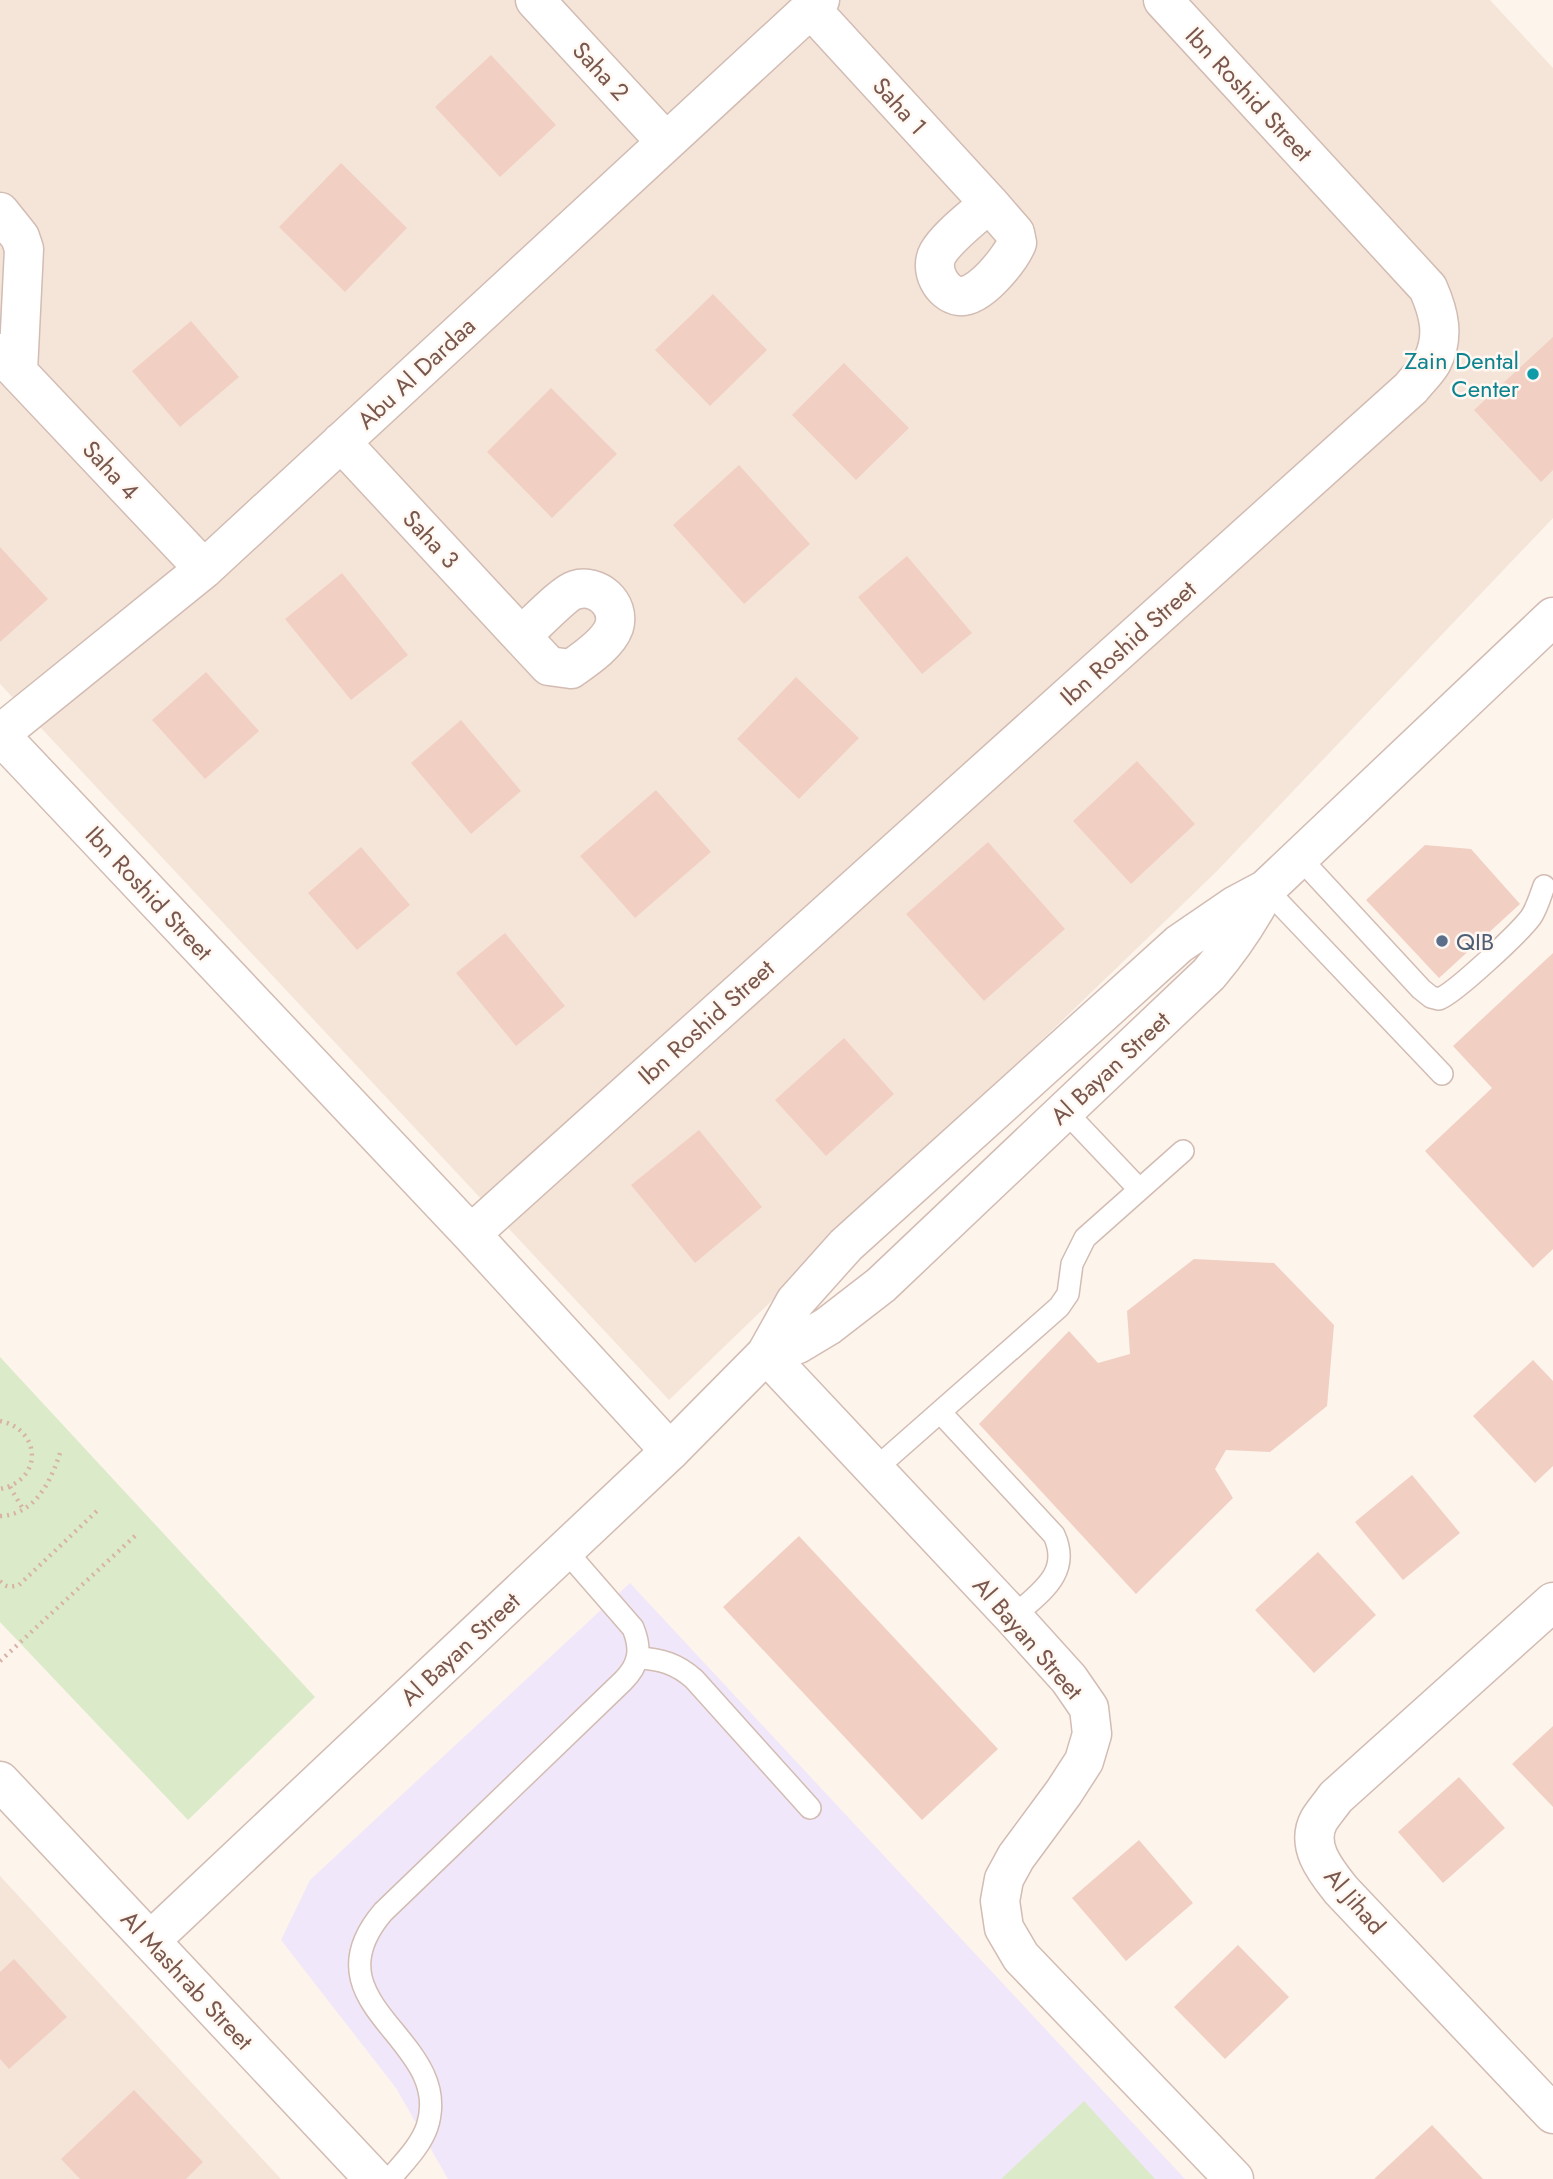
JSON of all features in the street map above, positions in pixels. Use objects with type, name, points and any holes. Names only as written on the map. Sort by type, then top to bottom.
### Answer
[{"type":"street","name":"Saha 2","points":[[535,0],[667,142]]},
{"type":"street","name":"Ibn Roshid Street","points":[[471,1234],[1411,388],[1432,362],[1440,336],[1438,310],[1428,288],[1163,0]]},
{"type":"street","name":"Abu Al Dardaa","points":[[0,735],[204,569],[815,4]]},
{"type":"street","name":"Saha 1","points":[[815,4],[989,203]]},
{"type":"street","name":"Saha 4","points":[[1,215],[20,237],[24,249],[9,362],[204,569]]},
{"type":"street","name":"Saha 3","points":[[341,442],[522,636]]},
{"type":"street","name":"Al Bayan Street","points":[[150,1941],[670,1451],[766,1354],[794,1302],[846,1245],[1179,944],[1236,905],[1266,889],[1553,617]]},
{"type":"street","name":"Ibn Roshid Street","points":[[0,735],[471,1234],[670,1451]]},
{"type":"street","name":"Al Bayan Street","points":[[766,1354],[798,1344],[828,1326],[881,1285],[1209,975],[1250,919],[1266,889]]},
{"type":"street","name":"Al Bayan Street","points":[[766,1354],[1013,1617],[1069,1679],[1089,1708],[1092,1734],[1084,1761],[1016,1857],[1004,1879],[1000,1901],[1004,1928],[1021,1957],[1234,2179]]},
{"type":"street","name":"Al Jihad","points":[[1553,1602],[1336,1797],[1318,1821],[1314,1843],[1322,1867],[1342,1890],[1553,2114]]},
{"type":"street","name":"Al Mashrab Street","points":[[0,1781],[374,2179]]},
{"type":"lane","points":[[1299,857],[1421,989],[1431,997],[1439,999],[1454,990],[1528,921],[1544,886]]},
{"type":"lane","points":[[1266,889],[1442,1074]]},
{"type":"lane","points":[[1065,1111],[1139,1189]]},
{"type":"lane","points":[[874,1470],[1059,1307],[1068,1294],[1072,1264],[1085,1238],[1183,1151]]},
{"type":"lane","points":[[940,1412],[1055,1535],[1059,1545],[1059,1567],[1055,1576],[1013,1617]]},
{"type":"lane","points":[[390,2179],[418,2146],[427,2127],[431,2099],[428,2081],[417,2061],[368,1997],[361,1979],[359,1961],[371,1926],[633,1671],[639,1658],[639,1643],[633,1628],[566,1551]]},
{"type":"lane","points":[[639,1658],[668,1662],[694,1679],[810,1808]]},
{"type":"path","points":[[0,1421],[20,1429],[32,1449],[31,1462],[20,1481],[0,1489]]},
{"type":"path","points":[[0,1516],[15,1514],[44,1492],[52,1479],[60,1453]]},
{"type":"path","points":[[10,1487],[23,1509]]},
{"type":"path","points":[[0,1581],[10,1587],[19,1585],[99,1509]]},
{"type":"path","points":[[0,1661],[136,1535]]},
{"type":"shaded area","points":[[0,0],[1490,0],[1553,68],[1553,518],[1216,872],[669,1400],[0,684]]},
{"type":"shaded area","points":[[630,1583],[1185,2179],[448,2179],[396,2088],[281,1940],[310,1880]]},
{"type":"shaded area","points":[[0,1876],[281,2179],[0,2179]]},
{"type":"green space","points":[[0,1357],[315,1697],[188,1820],[0,1622]]},
{"type":"green space","points":[[1084,2101],[1155,2179],[1001,2179]]},
{"type":"building","points":[[491,55],[556,125],[500,177],[435,107]]},
{"type":"building","points":[[341,163],[407,228],[345,292],[279,227]]},
{"type":"building","points":[[713,294],[767,350],[710,406],[655,350]]},
{"type":"building","points":[[191,321],[239,377],[180,427],[132,371]]},
{"type":"building","name":"Zain Dental Center","points":[[1553,337],[1553,470],[1541,482],[1474,410]]},
{"type":"building","points":[[844,363],[909,428],[856,480],[792,415]]},
{"type":"building","points":[[551,388],[617,454],[552,518],[487,452]]},
{"type":"building","points":[[739,465],[810,544],[744,604],[673,525]]},
{"type":"building","points":[[0,547],[48,599],[0,642]]},
{"type":"building","points":[[907,556],[972,633],[922,674],[858,597]]},
{"type":"building","points":[[342,573],[408,655],[351,700],[285,619]]},
{"type":"building","points":[[206,672],[259,731],[205,779],[152,720]]},
{"type":"building","points":[[796,677],[859,738],[799,799],[737,739]]},
{"type":"building","points":[[461,720],[521,791],[471,834],[411,763]]},
{"type":"building","points":[[1137,761],[1195,824],[1131,884],[1073,821]]},
{"type":"building","points":[[656,790],[711,852],[635,918],[580,856]]},
{"type":"building","points":[[988,842],[1065,929],[984,1001],[906,914]]},
{"type":"building","name":"QIB","points":[[1425,845],[1471,849],[1520,904],[1439,978],[1366,900]]},
{"type":"building","points":[[361,847],[410,905],[357,950],[308,893]]},
{"type":"building","points":[[505,933],[565,1006],[516,1046],[456,973]]},
{"type":"building","points":[[1553,953],[1553,1249],[1533,1268],[1425,1151],[1492,1088],[1453,1046]]},
{"type":"building","points":[[844,1038],[894,1094],[826,1156],[775,1100]]},
{"type":"building","points":[[699,1130],[762,1207],[695,1263],[631,1185]]},
{"type":"building","points":[[1194,1259],[1274,1263],[1334,1325],[1327,1406],[1270,1452],[1226,1450],[1215,1469],[1233,1498],[1136,1594],[979,1424],[1069,1331],[1098,1363],[1130,1354],[1127,1311]]},
{"type":"building","points":[[1533,1360],[1553,1381],[1553,1466],[1535,1483],[1473,1416]]},
{"type":"building","points":[[1412,1475],[1460,1533],[1403,1580],[1355,1522]]},
{"type":"building","points":[[799,1536],[998,1749],[922,1820],[723,1607]]},
{"type":"building","points":[[1318,1552],[1376,1615],[1314,1673],[1255,1610]]},
{"type":"building","points":[[1553,1726],[1553,1807],[1512,1764]]},
{"type":"building","points":[[1459,1777],[1505,1828],[1443,1883],[1398,1832]]},
{"type":"building","points":[[1139,1840],[1193,1903],[1126,1961],[1072,1898]]},
{"type":"building","points":[[1238,1945],[1289,1997],[1225,2059],[1174,2007]]},
{"type":"building","points":[[14,1959],[67,2017],[9,2069],[0,2059],[0,1972]]},
{"type":"building","points":[[134,2090],[203,2162],[186,2179],[80,2179],[61,2159]]},
{"type":"building","points":[[1432,2125],[1483,2179],[1374,2179]]},
{"type":"place","name":"Zain Dental Center","points":[[1533,374]]},
{"type":"place","name":"QIB","points":[[1442,941]]}]
